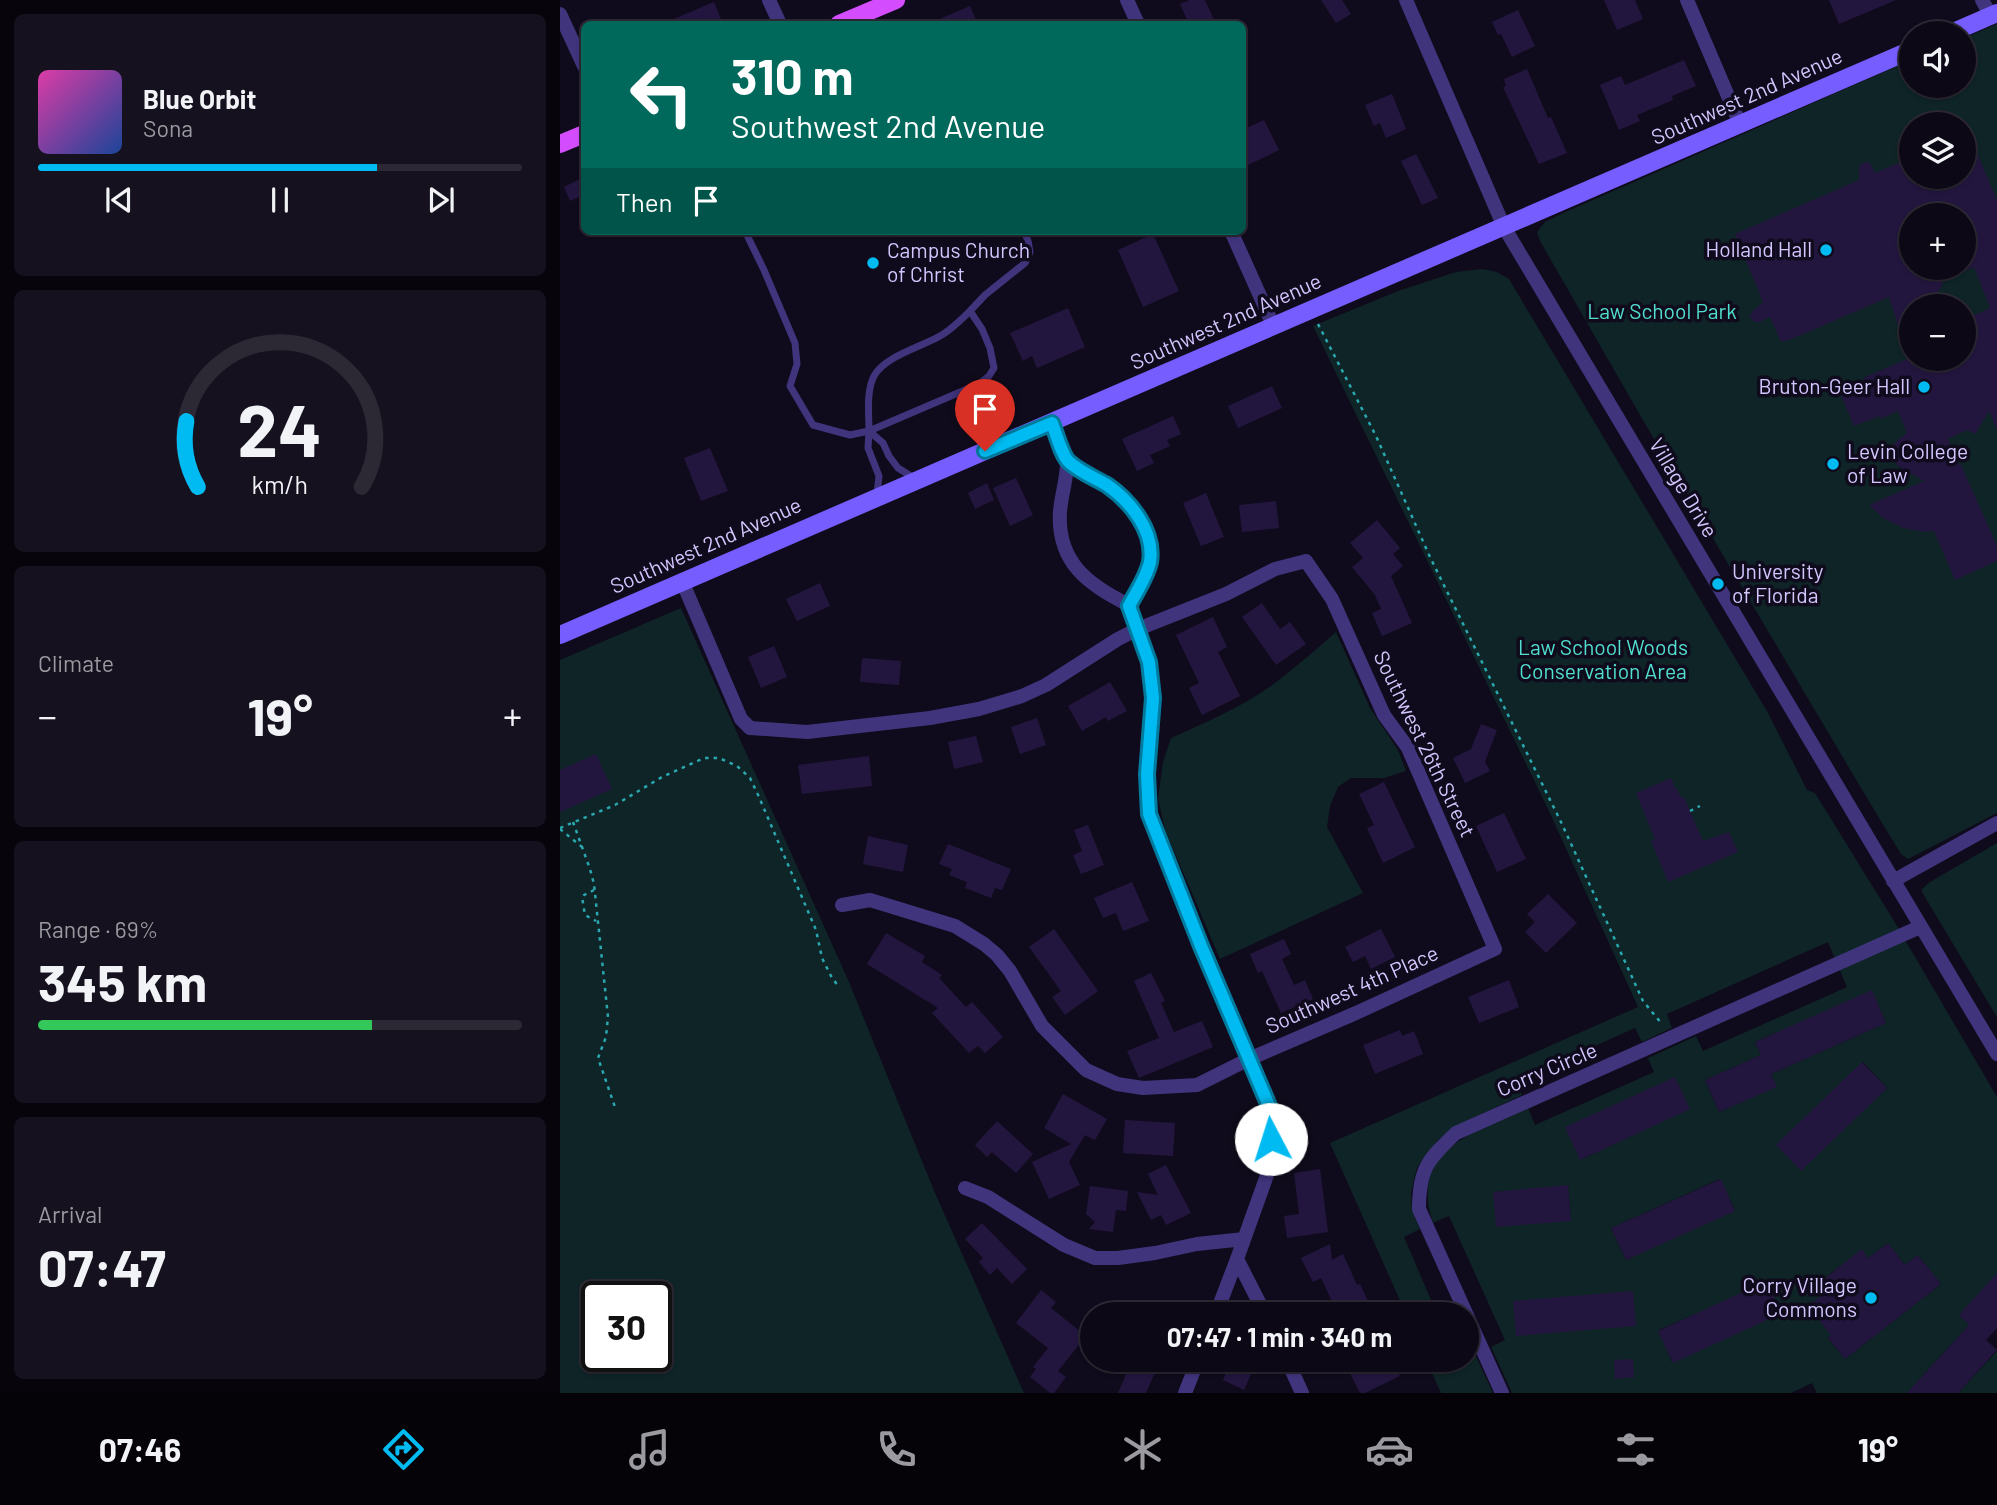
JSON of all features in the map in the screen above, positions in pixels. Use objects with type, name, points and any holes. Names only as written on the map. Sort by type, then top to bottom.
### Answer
[{"type":"main road","points":[[846,21],[896,0]]},
{"type":"main road","points":[[1971,21],[1990,10]]},
{"type":"main road","name":"Southwest 2nd Avenue","points":[[560,635],[1899,55]]},
{"type":"main road","points":[[560,144],[581,135]]},
{"type":"street","points":[[769,0],[779,21]]},
{"type":"street","points":[[1127,0],[1137,21]]},
{"type":"street","name":"Village Drive","points":[[1406,0],[1504,227],[1997,1054]]},
{"type":"street","points":[[1687,0],[1740,124]]},
{"type":"street","points":[[560,14],[581,60]]},
{"type":"street","points":[[1233,235],[1273,325]]},
{"type":"street","points":[[1052,423],[1068,461],[1060,510],[1066,550],[1079,573],[1088,582],[1129,606],[1149,662],[1153,698],[1147,774],[1149,814],[1201,946],[1272,1113],[1271,1164],[1221,1302]]},
{"type":"street","points":[[1068,461],[1120,495],[1141,521],[1149,542],[1150,562],[1129,606]]},
{"type":"street","name":"Southwest 26th Street","points":[[1138,629],[1226,594],[1275,569],[1306,561],[1332,598],[1384,715],[1408,748],[1495,949]]},
{"type":"street","points":[[682,581],[723,681],[741,719],[750,728],[807,732],[930,718],[979,709],[1022,696],[1046,685],[1138,629]]},
{"type":"street","points":[[1893,881],[1997,823]]},
{"type":"street","name":"Southwest 4th Place","points":[[842,905],[870,900],[955,926],[984,944],[1010,971],[1042,1026],[1086,1070],[1118,1084],[1143,1088],[1197,1085],[1495,949]]},
{"type":"street","name":"Corry Circle","points":[[1502,1393],[1419,1209],[1423,1171],[1443,1145],[1456,1133],[1920,927]]},
{"type":"street","points":[[965,1188],[988,1197],[1064,1245],[1095,1258],[1118,1258],[1196,1244],[1244,1239]]},
{"type":"street","points":[[1237,1259],[1259,1302]]},
{"type":"street","points":[[1185,1393],[1193,1372]]},
{"type":"street","points":[[1292,1372],[1302,1393]]},
{"type":"lane","points":[[747,235],[795,343],[797,364],[790,386],[813,425],[850,435],[869,431],[979,384],[989,376],[993,368],[990,348],[970,311]]},
{"type":"lane","points":[[877,497],[879,476],[868,449],[870,389],[875,374],[887,362],[957,324],[985,295],[1025,263],[1030,252],[1026,235]]},
{"type":"lane","points":[[869,431],[883,443],[898,468],[917,480]]},
{"type":"path","points":[[1318,324],[1376,436],[1430,557],[1561,822],[1643,1001],[1673,1037]]},
{"type":"path","points":[[582,847],[560,828],[615,805],[651,782],[699,759],[714,757],[737,766],[750,778],[759,797],[816,930],[823,962],[838,986]]},
{"type":"path","points":[[1690,811],[1700,806]]},
{"type":"path","points":[[573,821],[590,869],[594,890],[608,1017],[599,1061],[615,1107]]},
{"type":"path","points":[[594,890],[582,897],[585,915],[597,921]]},
{"type":"green space","name":"Levin College of Law","points":[[1997,24],[1997,813],[1908,859],[1901,854],[1644,422],[1540,241],[1537,232],[1545,222],[1899,65],[1899,98],[1976,98],[1976,33]]},
{"type":"green space","name":"Law School Woods Conservation Area","points":[[1482,269],[1497,272],[1509,279],[1768,713],[1807,790],[1815,793],[1997,1097],[1997,1274],[1959,1315],[1969,1325],[1907,1393],[1817,1393],[1812,1383],[1791,1393],[1512,1393],[1491,1347],[1505,1340],[1449,1216],[1433,1223],[1428,1198],[1430,1177],[1438,1160],[1468,1135],[1528,1108],[1535,1125],[1654,1072],[1648,1058],[1696,1036],[1703,1051],[1847,987],[1828,942],[1667,1014],[1672,1028],[1642,1042],[1635,1028],[1517,1081],[1522,1095],[1452,1128],[1438,1140],[1417,1168],[1411,1193],[1412,1210],[1420,1229],[1404,1237],[1432,1302],[1401,1302],[1330,1143],[1638,1007],[1548,809],[1313,326],[1398,291],[1456,272]],"holes":[[[1872,991],[1886,1023],[1771,1074],[1776,1087],[1719,1112],[1705,1080],[1761,1055],[1755,1042]],[[1862,1063],[1887,1088],[1801,1170]],[[1675,1077],[1689,1109],[1580,1160]],[[1720,1179],[1735,1210],[1626,1260],[1611,1228]],[[1568,1186],[1571,1221],[1494,1192]],[[1888,1243],[1905,1265],[1918,1255],[1941,1284],[1845,1359],[1828,1338],[1831,1335],[1827,1291],[1821,1281],[1861,1250],[1868,1258]],[[1767,1282],[1781,1313],[1672,1362],[1659,1330]]]},
{"type":"green space","points":[[681,608],[849,982],[935,1193],[1024,1393],[560,1393],[560,660]]},
{"type":"green space","points":[[1336,632],[1370,708],[1398,750],[1406,771],[1384,778],[1351,778],[1338,787],[1330,806],[1327,827],[1363,893],[1220,959],[1165,830],[1158,798],[1163,762],[1171,738],[1257,696]]},
{"type":"green space","points":[[1997,843],[1997,1017],[1922,889]]},
{"type":"green space","points":[[1997,1351],[1997,1393],[1958,1393]]},
{"type":"green space","points":[[1479,1363],[1493,1393],[1441,1393],[1431,1372],[1479,1372]]},
{"type":"building","points":[[1190,0],[1205,0],[1215,21],[1188,21],[1180,4]]},
{"type":"building","points":[[1321,0],[1342,0],[1351,14],[1336,23]]},
{"type":"building","points":[[1604,0],[1635,0],[1643,19],[1617,30]]},
{"type":"building","points":[[1829,0],[1896,0],[1839,24]]},
{"type":"building","points":[[714,2],[722,21],[669,21]]},
{"type":"building","points":[[970,6],[977,21],[935,21]]},
{"type":"building","points":[[1518,10],[1535,46],[1512,57],[1492,22]]},
{"type":"building","points":[[1684,60],[1696,86],[1672,96],[1673,100],[1637,115],[1640,121],[1619,130],[1600,85],[1621,76],[1625,85]]},
{"type":"building","points":[[1527,69],[1548,118],[1551,117],[1567,153],[1539,164],[1503,87],[1506,86],[1504,79]]},
{"type":"building","points":[[1392,94],[1406,129],[1386,138],[1380,123],[1374,126],[1365,105]]},
{"type":"building","points":[[1264,120],[1279,150],[1246,166],[1246,128]]},
{"type":"building","points":[[1976,150],[1997,200],[1997,430],[1989,411],[1975,434],[1967,430],[1948,439],[1997,546],[1997,561],[1955,580],[1934,531],[1903,528],[1883,518],[1869,505],[1924,481],[1894,461],[1893,446],[1907,433],[1898,411],[1854,426],[1840,393],[1865,381],[1863,378],[1899,362],[1899,371],[1976,371],[1976,314],[1990,308],[1976,272],[1976,203],[1899,203],[1899,280],[1943,280],[1936,294],[1899,294],[1899,328],[1889,297],[1781,342],[1770,317],[1754,322],[1750,315],[1763,302],[1735,234],[1859,180],[1859,167],[1864,162],[1870,163],[1875,173],[1899,163],[1899,189],[1976,189]]},
{"type":"building","points":[[1416,154],[1438,198],[1422,205],[1401,161]]},
{"type":"building","points":[[581,178],[581,196],[570,201],[564,187]]},
{"type":"building","points":[[1153,235],[1179,291],[1143,307],[1118,250]]},
{"type":"building","points":[[1068,308],[1085,347],[1037,368],[1032,356],[1023,361],[1010,333]]},
{"type":"building","points":[[1272,386],[1282,408],[1238,428],[1228,406]]},
{"type":"building","points":[[1173,416],[1181,434],[1167,440],[1170,446],[1150,455],[1154,463],[1137,471],[1122,439]]},
{"type":"building","points":[[710,448],[728,491],[701,501],[684,458]]},
{"type":"building","points":[[1016,478],[1033,515],[1010,526],[993,488]]},
{"type":"building","points":[[987,483],[994,500],[975,509],[968,493]]},
{"type":"building","points":[[1206,493],[1224,537],[1201,546],[1183,503]]},
{"type":"building","points":[[1276,501],[1279,528],[1242,532],[1239,505]]},
{"type":"building","points":[[1377,520],[1400,548],[1393,554],[1403,566],[1391,576],[1412,623],[1382,636],[1372,613],[1381,609],[1375,595],[1352,567],[1363,558],[1350,543]]},
{"type":"building","points":[[820,583],[830,606],[797,621],[786,599]]},
{"type":"building","points":[[1262,603],[1280,629],[1290,622],[1306,644],[1276,665],[1242,617]]},
{"type":"building","points":[[1213,617],[1227,647],[1218,652],[1240,696],[1202,715],[1189,688],[1199,683],[1176,635]]},
{"type":"building","points":[[774,646],[787,677],[761,688],[748,657]]},
{"type":"building","points":[[862,658],[901,661],[899,685],[860,682]]},
{"type":"building","points":[[1110,682],[1127,711],[1108,721],[1106,717],[1082,731],[1068,706]]},
{"type":"building","points":[[1037,718],[1046,745],[1020,754],[1011,727]]},
{"type":"building","points":[[1481,724],[1497,730],[1485,762],[1490,771],[1465,783],[1453,758],[1471,749]]},
{"type":"building","points":[[976,736],[983,762],[954,769],[948,742]]},
{"type":"building","points":[[596,754],[612,789],[560,812],[560,770]]},
{"type":"building","points":[[869,756],[872,786],[802,794],[798,765]]},
{"type":"building","points":[[1671,778],[1675,788],[1682,798],[1684,797],[1703,841],[1729,832],[1738,852],[1668,882],[1651,841],[1655,839],[1636,793]]},
{"type":"building","points":[[1384,782],[1415,847],[1383,863],[1367,828],[1374,825],[1359,794]]},
{"type":"building","points":[[1504,813],[1526,859],[1497,872],[1476,826]]},
{"type":"building","points":[[1088,825],[1104,865],[1081,874],[1073,855],[1082,851],[1074,830]]},
{"type":"building","points":[[868,836],[908,845],[903,872],[863,864]]},
{"type":"building","points":[[948,844],[1011,869],[1002,890],[995,888],[991,898],[965,888],[967,882],[949,875],[952,869],[939,864]]},
{"type":"building","points":[[1132,882],[1149,921],[1123,931],[1116,913],[1103,918],[1094,898]]},
{"type":"building","points":[[1548,894],[1577,923],[1546,953],[1525,932],[1535,922],[1527,914]]},
{"type":"building","points":[[1054,929],[1098,991],[1065,1015],[1052,997],[1061,991],[1029,947]]},
{"type":"building","points":[[1381,929],[1395,957],[1371,969],[1365,956],[1353,962],[1345,947]]},
{"type":"building","points":[[886,933],[925,956],[922,962],[942,975],[939,978],[966,1007],[972,1002],[1003,1037],[985,1053],[978,1046],[969,1053],[932,1013],[938,1008],[867,964]]},
{"type":"building","points":[[1284,939],[1291,954],[1282,959],[1294,985],[1305,980],[1313,999],[1281,1013],[1262,971],[1258,973],[1250,954]]},
{"type":"building","points":[[1151,973],[1165,1001],[1161,1003],[1174,1032],[1202,1021],[1213,1047],[1139,1078],[1127,1051],[1159,1038],[1134,981]]},
{"type":"building","points":[[1509,980],[1519,1007],[1479,1023],[1468,997]]},
{"type":"building","points":[[1872,990],[1886,1023],[1771,1074],[1777,1087],[1719,1112],[1705,1080],[1761,1055],[1755,1042]]},
{"type":"building","points":[[1400,1030],[1402,1036],[1414,1031],[1423,1054],[1375,1074],[1363,1045]]},
{"type":"building","points":[[1862,1062],[1887,1088],[1801,1171],[1776,1145]]},
{"type":"building","points":[[1675,1077],[1690,1109],[1580,1160],[1565,1127]]},
{"type":"building","points":[[1063,1094],[1107,1119],[1095,1140],[1085,1135],[1069,1162],[1080,1185],[1049,1199],[1032,1162],[1071,1144],[1044,1128]]},
{"type":"building","points":[[1125,1120],[1175,1123],[1173,1156],[1123,1153]]},
{"type":"building","points":[[997,1121],[1033,1154],[1016,1173],[992,1152],[987,1157],[975,1145]]},
{"type":"building","points":[[1166,1165],[1191,1213],[1166,1225],[1161,1215],[1151,1220],[1137,1192],[1158,1195],[1148,1174]]},
{"type":"building","points":[[1320,1169],[1328,1232],[1287,1238],[1284,1216],[1299,1214],[1294,1173]]},
{"type":"building","points":[[1721,1179],[1735,1211],[1626,1260],[1611,1228]]},
{"type":"building","points":[[1568,1185],[1571,1221],[1496,1227],[1493,1192]]},
{"type":"building","points":[[1090,1186],[1128,1191],[1126,1211],[1116,1210],[1113,1232],[1089,1229],[1095,1222],[1086,1214]]},
{"type":"building","points":[[982,1223],[1027,1269],[1012,1284],[997,1268],[990,1275],[979,1262],[983,1258],[965,1239]]},
{"type":"building","name":"Corry Village Commons","points":[[1888,1243],[1905,1265],[1918,1255],[1941,1284],[1845,1359],[1828,1338],[1831,1335],[1808,1306],[1827,1291],[1820,1282],[1862,1249],[1868,1258]]},
{"type":"building","points":[[1330,1244],[1332,1260],[1343,1254],[1357,1285],[1360,1284],[1368,1302],[1332,1302],[1321,1278],[1313,1282],[1301,1258]]},
{"type":"building","points":[[1997,1273],[1997,1328],[1986,1340],[1997,1350],[1958,1393],[1907,1393],[1969,1325],[1959,1315]]},
{"type":"building","points":[[1767,1281],[1782,1313],[1673,1363],[1658,1331]]},
{"type":"building","points":[[1041,1290],[1056,1302],[1051,1308],[1080,1331],[1080,1344],[1058,1371],[1066,1377],[1054,1393],[1050,1393],[1030,1377],[1036,1369],[1033,1367],[1048,1348],[1016,1323]]},
{"type":"building","points":[[1633,1291],[1636,1326],[1516,1336],[1513,1301]]},
{"type":"building","points":[[1633,1359],[1634,1377],[1615,1379],[1614,1360]]},
{"type":"building","points":[[1127,1372],[1155,1372],[1146,1393],[1118,1393]]},
{"type":"building","points":[[1227,1372],[1252,1372],[1244,1390],[1223,1380]]},
{"type":"building","points":[[1350,1372],[1398,1372],[1400,1376],[1365,1393],[1360,1393]]},
{"type":"place","name":"Holland Hall","points":[[1826,250]]},
{"type":"place","name":"Campus Church of Christ","points":[[873,263]]},
{"type":"place","name":"Bruton-Geer Hall","points":[[1924,387]]},
{"type":"place","name":"Levin College of Law","points":[[1833,464]]},
{"type":"place","name":"University of Florida","points":[[1718,584]]},
{"type":"place","name":"Corry Village Commons","points":[[1871,1298]]},
{"type":"route","points":[[985,451],[1052,423],[1068,461],[1120,495],[1141,521],[1149,542],[1150,562],[1129,606],[1149,662],[1153,698],[1147,774],[1149,814],[1201,946],[1272,1113],[1271,1139]]},
{"type":"park label","name":"Law School Park","points":[[1662,312]]}]
